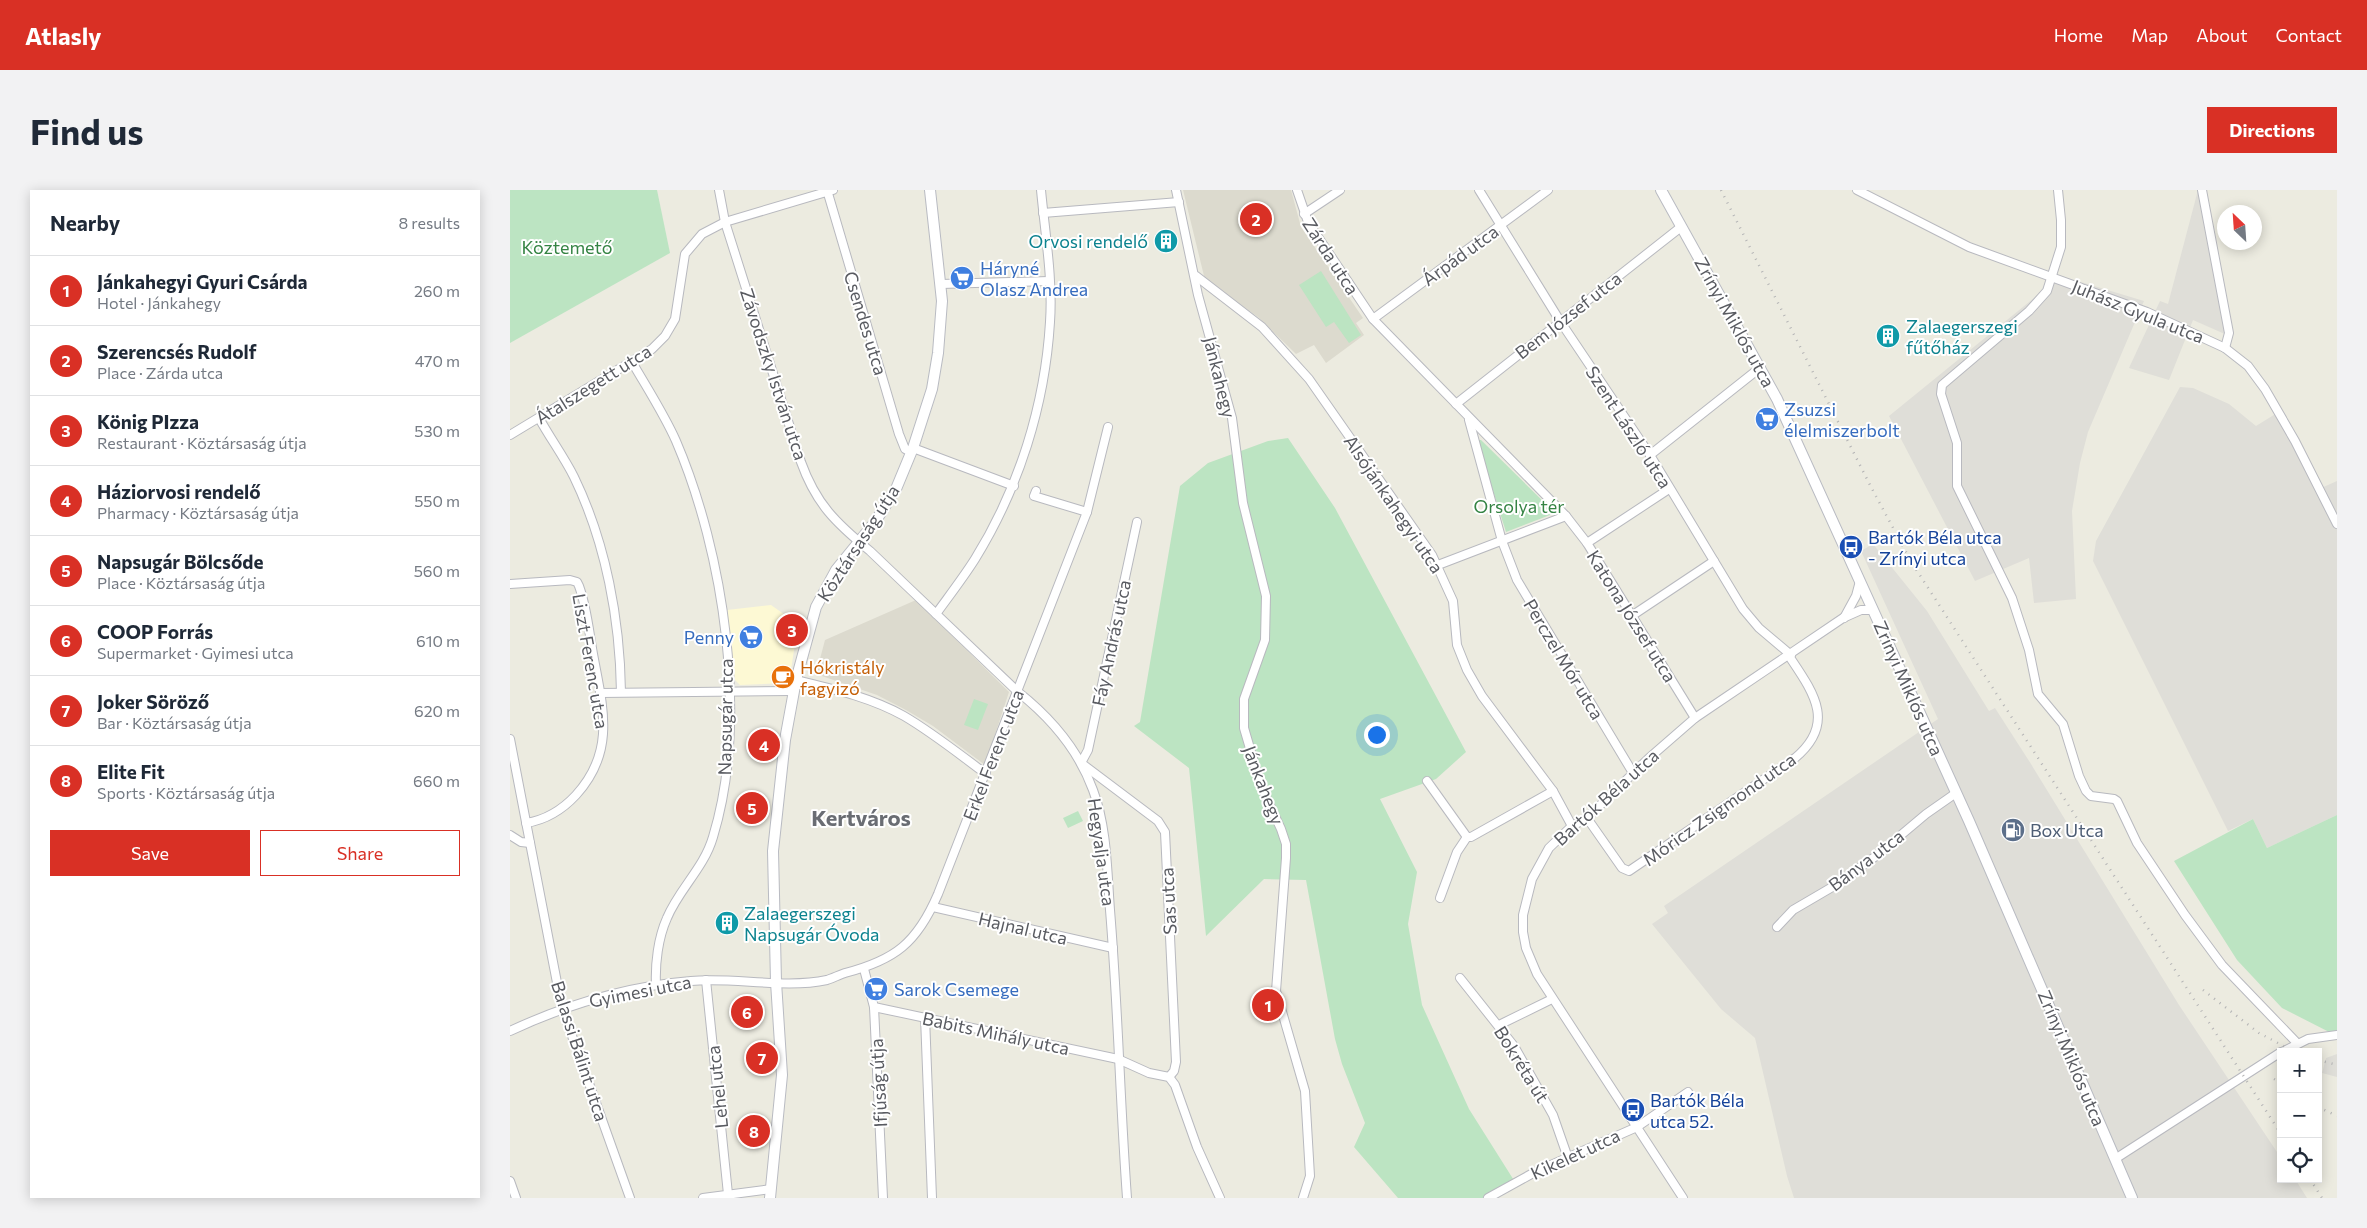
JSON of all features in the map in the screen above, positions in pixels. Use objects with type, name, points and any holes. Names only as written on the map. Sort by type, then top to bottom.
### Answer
[{"type":"main road","name":"Köztársaság útja","points":[[771,1194],[782,1076],[776,982],[773,852],[782,762],[793,691],[812,617],[821,597],[836,570],[887,505],[912,450],[925,414],[936,368],[941,318],[941,284],[930,190]]},
{"type":"main road","name":"Zrínyi Miklós utca","points":[[1660,190],[1761,367],[1956,793],[2132,1198]]},
{"type":"street","name":"Závodszky István utca","points":[[719,190],[725,222],[808,481],[817,499],[859,542]]},
{"type":"street","name":"Átalszegett utca","points":[[510,435],[632,362],[652,349],[665,336],[672,324],[677,309],[684,261],[689,249],[708,229],[829,190]]},
{"type":"street","name":"Csendes utca","points":[[829,190],[899,434],[905,449],[912,450]]},
{"type":"street","points":[[936,614],[975,560],[1014,486],[1029,440],[1043,377],[1050,322],[1049,281],[1041,190]]},
{"type":"street","name":"Jánkahegy","points":[[1176,190],[1197,287],[1232,418],[1243,503],[1266,596],[1264,640],[1244,699],[1243,714],[1244,728],[1253,765],[1286,844],[1276,991],[1305,1091],[1310,1176],[1303,1198]]},
{"type":"street","name":"Zárda utca","points":[[1297,190],[1304,214],[1372,319],[1456,404]]},
{"type":"street","points":[[1304,214],[1340,190]]},
{"type":"street","name":"Szent László utca","points":[[1479,190],[1560,321],[1650,456],[1754,624],[1790,655]]},
{"type":"street","name":"Árpád utca","points":[[1372,319],[1548,190]]},
{"type":"street","name":"Juhász Gyula utca","points":[[1857,190],[1962,244],[2147,312],[2225,348],[2248,366],[2265,389],[2291,433],[2337,524]]},
{"type":"street","points":[[2058,190],[2062,238],[2050,287],[2038,302],[1942,385],[1941,394],[1957,443],[1957,486],[2007,587],[2029,650],[2038,694],[2063,724],[2079,776],[2086,791],[2091,796],[2114,799],[2117,802],[2137,843],[2185,915],[2222,964],[2297,1043]]},
{"type":"street","points":[[2202,190],[2229,333],[2225,348]]},
{"type":"street","points":[[1043,213],[1179,202]]},
{"type":"street","name":"Bem József utca","points":[[1456,404],[1682,227]]},
{"type":"street","name":"Alsójánkahegyi utca","points":[[1196,276],[1262,327],[1309,379],[1438,566],[1452,600],[1457,645],[1466,670],[1482,696],[1553,791],[1572,826]]},
{"type":"street","points":[[941,284],[1049,281]]},
{"type":"street","name":"Napsugár utca","points":[[632,362],[675,439],[702,518],[719,587],[727,654],[726,762],[713,836],[700,866],[666,919],[658,952],[656,985]]},
{"type":"street","points":[[1650,456],[1761,367]]},
{"type":"street","points":[[1438,566],[1566,516],[1456,404]]},
{"type":"street","name":"Liszt Ferenc utca","points":[[539,418],[574,477],[603,560],[613,603],[621,692]]},
{"type":"street","points":[[1468,418],[1502,541]]},
{"type":"street","name":"Erkel Ferenc utca","points":[[776,982],[828,979],[864,969],[886,959],[906,944],[920,929],[933,907],[986,774],[1086,512],[1095,486],[1108,427]]},
{"type":"street","points":[[912,450],[1014,486]]},
{"type":"street","points":[[1587,543],[1669,489]]},
{"type":"street","points":[[1036,491],[1034,496],[1086,512]]},
{"type":"street","name":"Katona József utca","points":[[1566,516],[1587,543],[1633,614],[1695,718]]},
{"type":"street","name":"Fáy András utca","points":[[1081,763],[1088,750],[1137,522]]},
{"type":"street","name":"Perczel Mór utca","points":[[1502,541],[1522,590],[1633,773]]},
{"type":"street","name":"Hegyalja utca","points":[[859,542],[1018,692],[1043,711],[1081,763],[1093,790],[1100,817],[1113,948],[1127,1198]]},
{"type":"street","points":[[1633,614],[1714,561]]},
{"type":"street","name":"Liszt Ferenc utca","points":[[510,584],[570,580],[577,582],[582,593],[600,693],[604,741],[594,771],[568,803],[543,818],[526,823]]},
{"type":"street","points":[[1844,618],[1856,596],[1860,581]]},
{"type":"street","points":[[1844,618],[1861,610],[1873,610]]},
{"type":"street","name":"Bartók Béla utca","points":[[1683,1198],[1552,999],[1528,956],[1523,932],[1523,915],[1529,888],[1539,864],[1555,841],[1572,826],[1587,818],[1633,773],[1695,718],[1844,618]]},
{"type":"street","name":"Móricz Zsigmond utca","points":[[1587,818],[1622,868],[1629,871],[1795,758],[1815,736],[1818,715],[1812,693],[1790,655]]},
{"type":"street","points":[[796,680],[843,692],[898,713],[930,732],[986,774]]},
{"type":"street","points":[[600,693],[793,691]]},
{"type":"street","name":"Balassi Bálint utca","points":[[510,739],[556,980],[630,1198]]},
{"type":"street","name":"Sas utca","points":[[1081,763],[1158,821],[1165,832],[1176,1062],[1174,1071],[1169,1077]]},
{"type":"street","points":[[1427,781],[1467,837]]},
{"type":"street","points":[[1440,898],[1457,852],[1467,837],[1471,837],[1553,791]]},
{"type":"street","name":"Bánya utca","points":[[1777,927],[1794,910],[1834,886],[1876,856],[1937,805],[1956,793]]},
{"type":"street","points":[[510,835],[521,842],[530,843]]},
{"type":"street","name":"Hajnal utca","points":[[933,907],[1113,948]]},
{"type":"street","name":"Ifjúság útja","points":[[864,969],[874,1007],[883,1198]]},
{"type":"street","name":"Bokréta út","points":[[1460,978],[1514,1046],[1553,1116],[1568,1158]]},
{"type":"street","name":"Gyimesi utca","points":[[510,1031],[564,1008],[616,993],[656,985],[706,980],[776,982]]},
{"type":"street","name":"Lehel utca","points":[[706,980],[728,1194]]},
{"type":"street","points":[[1499,1025],[1552,999]]},
{"type":"street","name":"Babits Mihály utca","points":[[874,1007],[1118,1059]]},
{"type":"street","points":[[925,1017],[932,1198]]},
{"type":"street","points":[[2288,1048],[2297,1043],[2319,1037],[2337,1035]]},
{"type":"street","points":[[2115,1158],[2277,1055]]},
{"type":"street","points":[[1118,1059],[1149,1073],[1169,1077],[1175,1085],[1197,1147],[1220,1198]]},
{"type":"street","name":"Kikelet utca","points":[[1488,1198],[1535,1172],[1637,1127],[1688,1092]]},
{"type":"street","points":[[510,1181],[516,1198]]},
{"type":"street","points":[[703,1198],[728,1194],[771,1194]]},
{"type":"shaded area","points":[[1183,190],[1291,190],[1301,227],[1363,318],[1356,323],[1364,335],[1326,363],[1314,345],[1296,354],[1258,317],[1205,280]]},
{"type":"shaded area","points":[[2198,190],[2227,335],[2193,320],[2169,380],[2129,368],[2160,301],[2168,304]]},
{"type":"shaded area","points":[[2061,276],[2144,301],[2088,432],[2080,463],[2072,511],[2076,599],[2034,603],[2029,558],[1975,581],[1889,416]]},
{"type":"shaded area","points":[[2180,387],[2193,388],[2229,404],[2256,426],[2277,413],[2319,489],[2337,481],[2337,815],[2267,848],[2253,819],[2228,831],[2093,561],[2096,541]]},
{"type":"shaded area","points":[[1873,544],[1927,611],[1989,711],[1995,708],[2179,1005],[2277,1152],[2277,1183],[2298,1183],[2307,1198],[1794,1198],[1787,1176],[1755,1038],[1721,1009],[1652,924],[1668,913],[1664,906],[1938,719],[1861,551]]},
{"type":"shaded area","points":[[916,600],[1009,692],[985,765],[933,726],[906,710],[877,695],[816,674],[825,640]]},
{"type":"shaded area","points":[[771,605],[798,624],[789,683],[740,685],[735,680],[727,610]]},
{"type":"shaded area","points":[[2337,1054],[2337,1077],[2322,1073],[2326,1058]]},
{"type":"green space","name":"Köztemető","points":[[510,190],[657,190],[670,253],[510,343]]},
{"type":"green space","points":[[1321,271],[1361,335],[1349,343],[1334,322],[1326,327],[1299,285]]},
{"type":"green space","points":[[1288,438],[1335,508],[1466,752],[1436,779],[1380,799],[1417,872],[1408,924],[1422,1005],[1469,1109],[1515,1182],[1490,1198],[1398,1198],[1354,1147],[1365,1123],[1342,1064],[1335,1039],[1306,880],[1264,879],[1206,936],[1189,768],[1134,726],[1140,722],[1180,486],[1208,463],[1268,441]]},
{"type":"green space","name":"Orsolya tér","points":[[1477,440],[1481,440],[1551,509],[1550,515],[1506,532]]},
{"type":"green space","points":[[974,699],[988,704],[978,730],[964,725]]},
{"type":"green space","points":[[1078,811],[1083,821],[1068,828],[1063,818]]},
{"type":"green space","points":[[2337,815],[2337,1036],[2282,1008],[2237,960],[2174,861],[2253,819],[2267,848]]},
{"type":"railway","points":[[1721,190],[1871,487],[1912,563],[2277,1128]]},
{"type":"railway","points":[[2203,990],[2259,1033],[2287,1048]]},
{"type":"railway","points":[[2322,1061],[2337,1065]]},
{"type":"railway","points":[[2322,1109],[2337,1116]]},
{"type":"railway","points":[[2313,1183],[2322,1198]]},
{"type":"place","name":"Szerencsés Rudolf","points":[[1256,219]]},
{"type":"place","name":"Orvosi rendelő","points":[[1166,241]]},
{"type":"place","name":"Háryné Olasz Andrea","points":[[962,278]]},
{"type":"place","name":"Zalaegerszegi fűtőház","points":[[1888,336]]},
{"type":"place","name":"Zsuzsi élelmiszerbolt","points":[[1767,419]]},
{"type":"place","name":"Bartók Béla utca - Zrínyi utca","points":[[1851,547]]},
{"type":"place","name":"König PIzza","points":[[792,630]]},
{"type":"place","name":"Penny","points":[[751,637]]},
{"type":"place","name":"Hókristály fagyizó","points":[[783,677]]},
{"type":"place","name":"Háziorvosi rendelő","points":[[764,745]]},
{"type":"place","name":"Napsugár Bölcsőde","points":[[752,808]]},
{"type":"place","name":"Box Utca","points":[[2013,830]]},
{"type":"place","name":"Zalaegerszegi Napsugár Óvoda","points":[[727,923]]},
{"type":"place","name":"Sarok Csemege","points":[[876,989]]},
{"type":"place","name":"Jánkahegyi Gyuri Csárda","points":[[1268,1005]]},
{"type":"place","name":"COOP Forrás","points":[[747,1012]]},
{"type":"place","name":"Joker Söröző","points":[[762,1058]]},
{"type":"place","name":"Bartók Béla utca 52.","points":[[1633,1110]]},
{"type":"place","name":"Elite Fit","points":[[754,1131]]},
{"type":"district","name":"Kertváros","points":[[861,817]]}]
